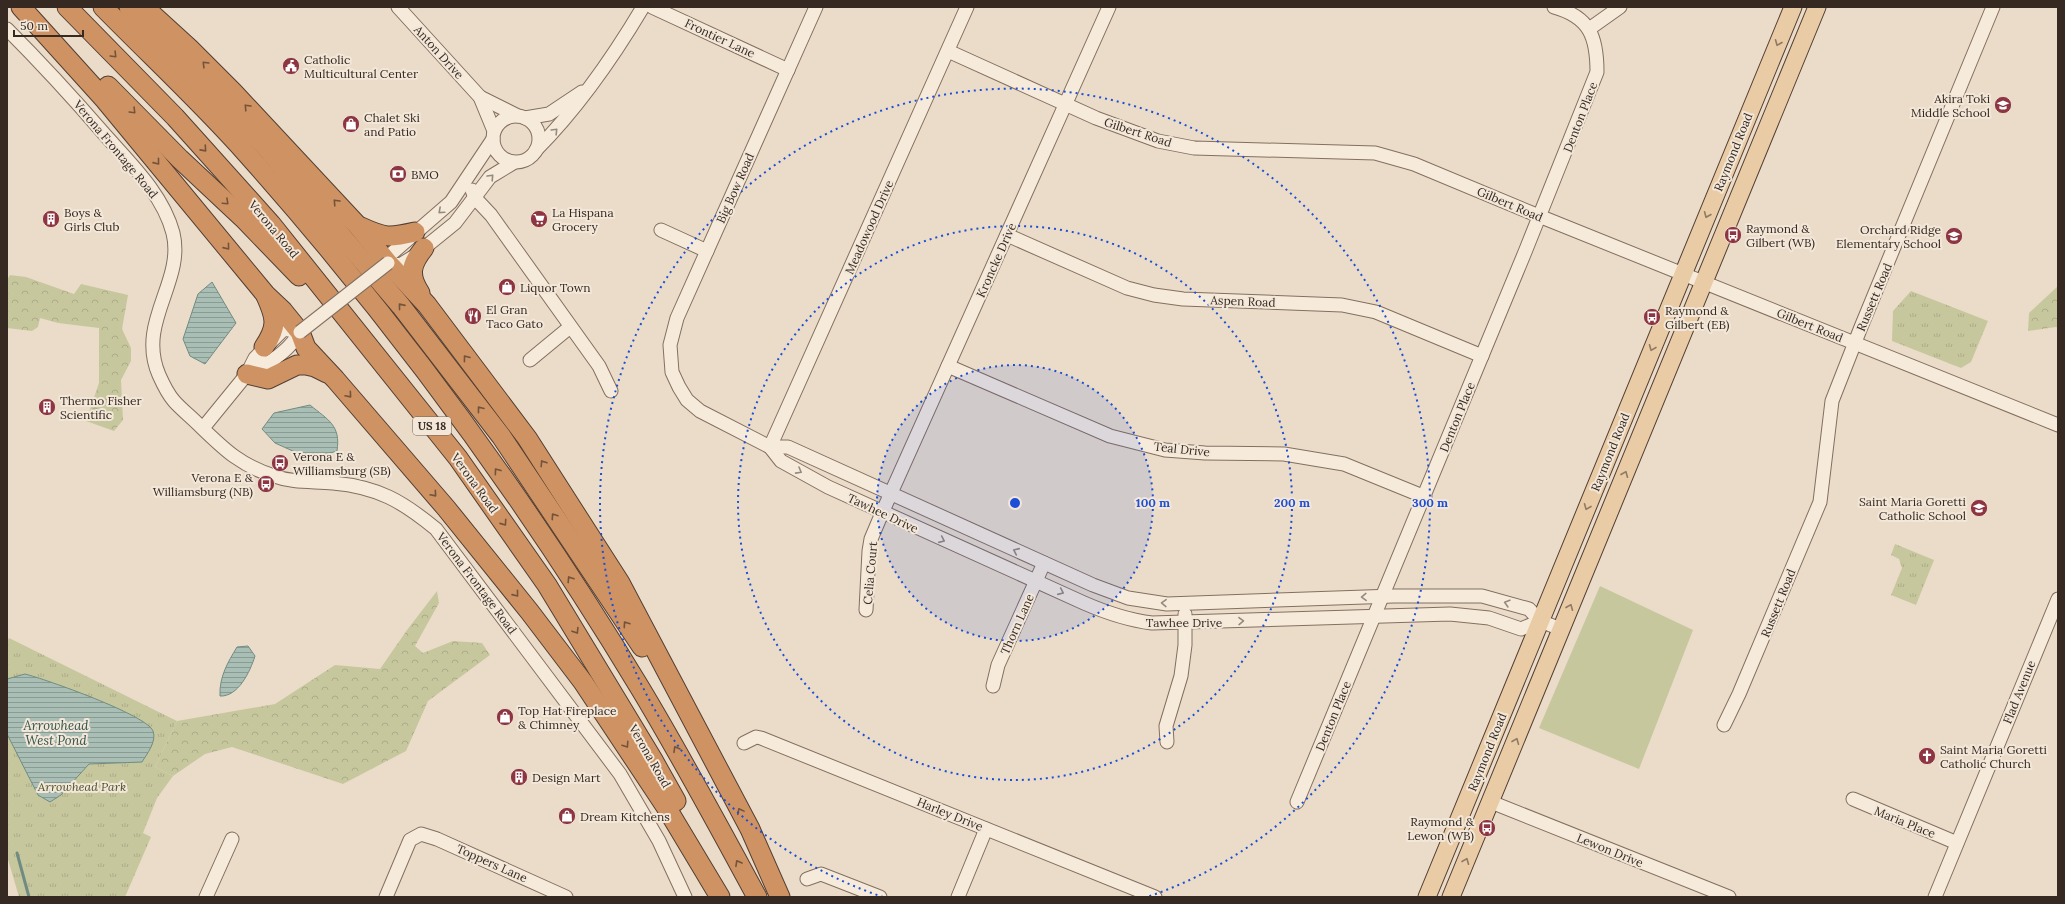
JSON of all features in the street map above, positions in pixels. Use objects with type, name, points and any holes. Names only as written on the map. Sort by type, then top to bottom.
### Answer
[{"type":"highway","points":[[21,7],[105,100],[266,295],[283,311],[300,332],[306,348],[335,379],[446,508],[529,611],[583,682],[666,806],[720,897]]},
{"type":"highway","points":[[24,7],[73,52],[180,159],[243,218],[291,268],[348,333],[414,402]]},
{"type":"highway","name":"Verona Road","points":[[67,7],[175,117],[271,224],[458,458],[555,598],[653,760],[712,867],[725,897]]},
{"type":"highway","name":"Verona Road","points":[[103,7],[246,153],[340,264],[413,356],[519,501],[586,602],[679,754],[757,897]]},
{"type":"highway","points":[[129,7],[265,146],[401,306],[501,436],[694,726]]},
{"type":"highway","points":[[144,7],[189,48],[233,92],[358,226],[388,263],[426,305],[527,438],[620,582],[694,726],[750,829],[780,897]]},
{"type":"highway","points":[[358,226],[382,236],[397,236],[420,240],[412,269],[415,285],[426,305]]},
{"type":"highway","points":[[264,347],[272,334],[275,325],[273,312],[266,295]]},
{"type":"highway","points":[[247,374],[268,379],[297,365],[306,365],[315,367],[335,379]]},
{"type":"main road","name":"Raymond Road","points":[[1427,897],[1793,7]]},
{"type":"main road","name":"Raymond Road","points":[[1452,897],[1817,7]]},
{"type":"street","name":"Anton Drive","points":[[398,7],[480,97],[522,117]]},
{"type":"street","points":[[247,374],[262,368],[294,343],[300,332],[388,263],[391,254],[455,223],[490,177],[513,163],[525,160],[536,150],[558,128],[616,52],[642,7]]},
{"type":"street","name":"Frontier Lane","points":[[652,7],[788,70]]},
{"type":"street","name":"Big Bow Road","points":[[672,372],[670,345],[677,318],[816,7]]},
{"type":"street","name":"Meadowood Drive","points":[[770,447],[967,7]]},
{"type":"street","name":"Kroncke Drive","points":[[882,513],[1109,7]]},
{"type":"street","points":[[1554,7],[1570,11],[1590,29],[1620,7]]},
{"type":"street","name":"Russett Road","points":[[1724,725],[1740,694],[1820,502],[1832,401],[1993,7]]},
{"type":"street","name":"Verona Frontage Road","points":[[7,29],[43,66],[123,154],[156,196],[166,212],[173,235],[174,259],[169,281],[153,330],[156,367],[165,388],[174,401],[228,454],[250,467],[275,477],[298,482],[356,486],[380,493],[409,507],[436,529],[620,774],[656,835],[684,897]]},
{"type":"street","name":"Denton Place","points":[[1298,802],[1587,101],[1597,72],[1597,51],[1590,29]]},
{"type":"street","name":"Gilbert Road","points":[[948,51],[1127,131],[1158,141],[1194,148],[1375,153],[1414,164],[1854,344],[2058,425]]},
{"type":"street","points":[[388,263],[400,265],[451,202],[504,120],[549,114],[594,81]]},
{"type":"street","name":"Anton Drive","points":[[480,97],[492,140]]},
{"type":"street","points":[[522,117],[536,129],[538,143],[536,150]]},
{"type":"street","points":[[492,140],[498,153],[503,158],[513,163]]},
{"type":"street","points":[[492,140],[472,189],[472,194],[491,215],[599,366],[612,391]]},
{"type":"street","points":[[661,230],[707,251]]},
{"type":"street","name":"Aspen Road","points":[[1007,235],[1127,288],[1154,295],[1183,299],[1342,305],[1376,312],[1482,356]]},
{"type":"street","points":[[530,360],[570,327]]},
{"type":"street","points":[[202,428],[247,374],[255,358],[264,347],[284,329],[300,332]]},
{"type":"street","name":"Teal Drive","points":[[948,366],[1110,436],[1165,450],[1205,453],[1284,454],[1344,464],[1425,497]]},
{"type":"street","name":"Tawhee Drive","points":[[672,372],[687,400],[700,411],[770,447],[788,448],[1044,563],[1128,598],[1150,603],[1186,604],[1382,596],[1482,596],[1529,609],[1540,621],[1561,629]]},
{"type":"street","name":"Tawhee Drive","points":[[770,447],[781,461],[828,487],[882,513],[1114,616],[1152,623],[1185,623],[1465,615],[1489,618],[1521,629],[1540,621]]},
{"type":"street","name":"Celia Court","points":[[866,610],[869,551],[871,539],[882,513]]},
{"type":"street","name":"Thorn Lane","points":[[993,686],[998,666],[1044,563]]},
{"type":"street","name":"Flad Avenue","points":[[1935,897],[2058,599]]},
{"type":"street","points":[[1167,742],[1166,726],[1175,702],[1181,676],[1186,604]]},
{"type":"street","name":"Harley Drive","points":[[744,743],[756,737],[761,738],[1155,897]]},
{"type":"street","name":"Maria Place","points":[[1853,799],[1957,843]]},
{"type":"street","name":"Lewon Drive","points":[[1491,802],[1729,897]]},
{"type":"street","points":[[958,897],[986,829]]},
{"type":"street","name":"Toppers Lane","points":[[386,897],[410,840],[416,835],[421,834],[437,838],[566,897]]},
{"type":"street","points":[[206,897],[232,838]]},
{"type":"street","points":[[807,879],[821,874],[880,897]]},
{"type":"green space","points":[[10,275],[26,277],[74,294],[81,284],[128,295],[122,329],[131,348],[131,361],[121,380],[123,420],[114,431],[86,421],[99,383],[99,328],[58,323],[40,318],[38,327],[32,331],[7,328],[7,280]]},
{"type":"green space","points":[[2058,286],[2058,328],[2028,331],[2029,313]]},
{"type":"green space","points":[[1911,291],[1988,321],[1971,362],[1961,368],[1892,341],[1893,311]]},
{"type":"green space","points":[[1895,544],[1934,560],[1916,605],[1891,595],[1902,568],[1899,559],[1891,555]]},
{"type":"green space","points":[[1600,586],[1693,630],[1639,769],[1539,728]]},
{"type":"green space","points":[[437,591],[439,603],[415,646],[423,653],[453,641],[482,643],[490,655],[428,701],[406,751],[343,784],[232,747],[205,754],[173,776],[155,767],[177,721],[275,704],[335,665],[380,669],[407,630]]},
{"type":"green space","name":"Arrowhead Park","points":[[9,638],[177,721],[155,767],[173,776],[157,798],[143,833],[151,837],[125,897],[19,897],[7,856],[7,642]]},
{"type":"water","points":[[212,282],[236,323],[205,364],[190,356],[183,339],[198,294]]},
{"type":"water","points":[[310,405],[328,419],[335,429],[338,442],[337,451],[320,456],[295,452],[275,443],[262,429],[274,413]]},
{"type":"water","points":[[248,646],[255,656],[250,669],[238,688],[226,695],[220,696],[221,682],[230,658],[237,647]]},
{"type":"water","name":"Arrowhead West Pond","points":[[25,674],[94,698],[147,724],[153,731],[154,739],[142,762],[89,764],[61,795],[50,802],[38,795],[7,734],[7,679]]},
{"type":"waterway","points":[[17,853],[29,897]]},
{"type":"place","name":"Catholic Multicultural Center","points":[[291,66]]},
{"type":"place","name":"Akira Toki Middle School","points":[[2003,105]]},
{"type":"place","name":"Chalet Ski and Patio","points":[[351,124]]},
{"type":"place","name":"BMO","points":[[398,174]]},
{"type":"place","name":"Boys & Girls Club","points":[[51,219]]},
{"type":"place","name":"La Hispana Grocery","points":[[539,219]]},
{"type":"place","name":"Raymond & Gilbert (WB)","points":[[1733,235]]},
{"type":"place","name":"Orchard Ridge Elementary School","points":[[1954,236]]},
{"type":"place","name":"Liquor Town","points":[[507,287]]},
{"type":"place","name":"El Gran Taco Gato","points":[[473,316]]},
{"type":"place","name":"Raymond & Gilbert (EB)","points":[[1652,317]]},
{"type":"place","name":"Thermo Fisher Scientific","points":[[47,407]]},
{"type":"place","name":"Verona E & Williamsburg (SB)","points":[[280,463]]},
{"type":"place","name":"Verona E & Williamsburg (NB)","points":[[266,484]]},
{"type":"place","name":"Saint Maria Goretti Catholic School","points":[[1979,508]]},
{"type":"place","name":"Top Hat Fireplace & Chimney","points":[[505,717]]},
{"type":"place","name":"Saint Maria Goretti Catholic Church","points":[[1927,756]]},
{"type":"place","name":"Design Mart","points":[[519,777]]},
{"type":"place","name":"Dream Kitchens","points":[[567,816]]},
{"type":"place","name":"Raymond & Lewon (WB)","points":[[1487,828]]}]
